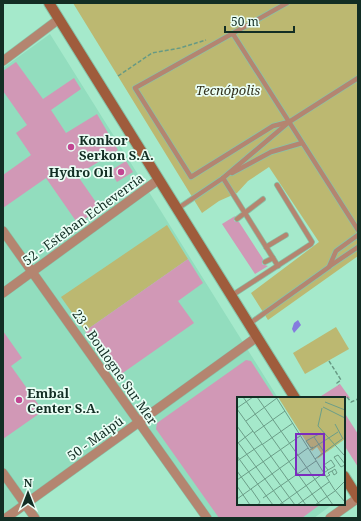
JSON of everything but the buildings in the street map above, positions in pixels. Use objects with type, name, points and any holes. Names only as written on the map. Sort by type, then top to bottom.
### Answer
[{"type":"main road","points":[[49,3],[294,397]]},
{"type":"main road","points":[[345,478],[358,498]]},
{"type":"street","points":[[3,60],[59,19]]},
{"type":"street","name":"52 - Esteban Echeverría","points":[[3,293],[158,180]]},
{"type":"street","name":"23 - Boulogne Sur Mer","points":[[3,231],[207,518]]},
{"type":"street","name":"50 - Maipú","points":[[6,518],[257,337]]},
{"type":"street","points":[[3,473],[35,518]]},
{"type":"street","points":[[330,518],[358,498]]},
{"type":"lane","points":[[287,3],[135,88],[192,177],[273,126],[289,122]]},
{"type":"lane","points":[[233,34],[358,230]]},
{"type":"lane","points":[[223,178],[289,122],[358,78]]},
{"type":"lane","points":[[177,209],[223,178],[271,152],[302,143]]},
{"type":"lane","points":[[223,178],[278,266]]},
{"type":"lane","points":[[231,296],[312,242],[277,185]]},
{"type":"lane","points":[[237,219],[263,199]]},
{"type":"lane","points":[[266,247],[286,235]]},
{"type":"lane","points":[[329,268],[336,251],[358,235]]},
{"type":"lane","points":[[249,324],[358,247]]},
{"type":"lane","points":[[265,262],[273,258]]},
{"type":"path","points":[[118,76],[152,53],[180,48],[208,39]]},
{"type":"path","points":[[329,361],[342,380],[338,383],[339,384]]},
{"type":"path","points":[[347,397],[351,402],[358,399]]},
{"type":"shaded area","points":[[50,34],[277,397],[237,397],[237,505],[332,505],[314,518],[213,518],[140,417],[3,515],[3,68]]},
{"type":"shaded area","points":[[298,320],[301,325],[294,333],[292,329],[294,323]]},
{"type":"green space","name":"Tecnópolis","points":[[73,3],[358,3],[358,256],[268,320],[251,293],[319,242],[269,167],[248,181],[237,193],[219,201],[202,213]]},
{"type":"green space","points":[[167,225],[188,259],[85,331],[61,297]]},
{"type":"green space","points":[[336,327],[349,349],[305,374],[293,353]]},
{"type":"place","name":"Konkor Serkon S.A.","points":[[71,147]]},
{"type":"place","name":"Hydro Oil","points":[[121,172]]},
{"type":"place","name":"Embal Center S.A.","points":[[19,400]]}]
